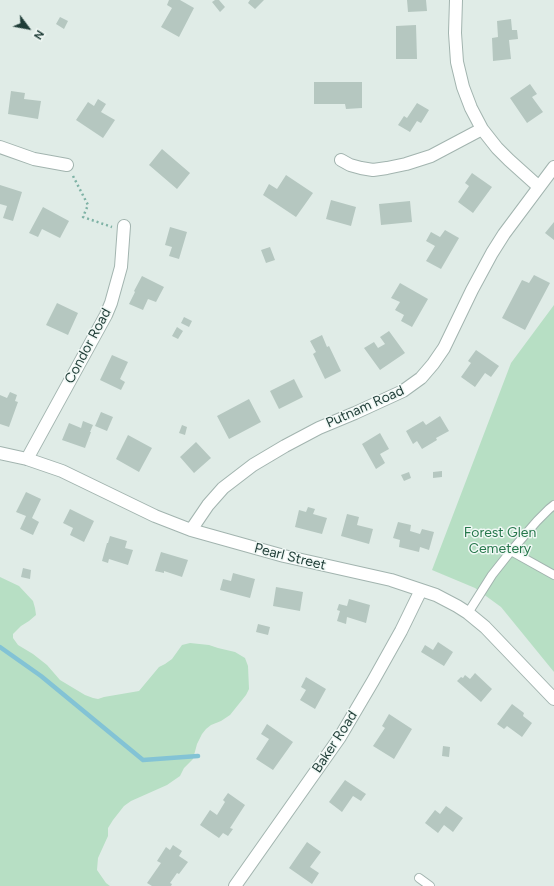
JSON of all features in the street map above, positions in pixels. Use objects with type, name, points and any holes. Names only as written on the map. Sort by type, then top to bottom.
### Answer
[{"type":"street","points":[[456,0],[456,49],[460,76],[466,98],[482,129],[497,148],[539,187]]},
{"type":"street","points":[[341,160],[355,166],[373,170],[406,164],[431,156],[482,129]]},
{"type":"street","points":[[0,147],[34,159],[67,165]]},
{"type":"street","name":"Putnam Road","points":[[191,530],[208,505],[223,488],[253,465],[318,428],[392,397],[421,378],[444,348],[492,253],[504,234],[554,167]]},
{"type":"street","name":"Condor Road","points":[[27,459],[99,328],[111,303],[121,267],[124,229]]},
{"type":"street","name":"Pearl Street","points":[[0,453],[27,459],[62,471],[122,501],[191,530],[312,563],[391,580],[440,598],[468,613],[485,627],[554,699]]},
{"type":"street","name":"Baker Road","points":[[236,886],[340,737],[401,631],[421,590]]},
{"type":"lane","points":[[468,613],[492,575],[537,521],[554,506]]},
{"type":"lane","points":[[512,551],[554,575]]},
{"type":"lane","points":[[419,878],[430,886]]},
{"type":"path","points":[[67,165],[88,205],[83,217],[124,229]]},
{"type":"green space","name":"Forest Glen Cemetery","points":[[554,305],[554,672],[501,607],[475,588],[432,570],[511,363]]},
{"type":"green space","points":[[0,577],[19,586],[33,601],[35,608],[36,615],[13,634],[13,638],[18,645],[47,665],[60,680],[93,698],[98,699],[139,691],[159,667],[172,659],[182,645],[190,643],[209,645],[235,652],[245,658],[248,666],[249,689],[246,695],[230,715],[206,729],[197,744],[193,759],[184,768],[180,776],[167,785],[131,801],[124,806],[113,820],[108,828],[108,836],[98,858],[97,870],[106,883],[110,886],[0,886]]},
{"type":"building","points":[[169,0],[180,0],[194,8],[179,37],[161,27],[172,8],[167,5]]},
{"type":"building","points":[[219,0],[225,7],[220,12],[212,2]]},
{"type":"building","points":[[250,0],[264,0],[255,9],[248,3]]},
{"type":"building","points":[[407,0],[426,0],[427,11],[408,12]]},
{"type":"building","points":[[60,17],[68,21],[64,29],[56,24]]},
{"type":"building","points":[[511,19],[512,30],[517,30],[518,39],[509,40],[511,59],[493,61],[492,38],[498,37],[497,21]]},
{"type":"building","points":[[416,25],[417,59],[396,59],[396,26]]},
{"type":"building","points":[[314,82],[362,82],[362,108],[346,109],[345,104],[314,104]]},
{"type":"building","points":[[530,84],[537,94],[532,97],[543,112],[527,123],[510,98]]},
{"type":"building","points":[[11,91],[25,93],[24,99],[41,101],[38,119],[8,114]]},
{"type":"building","points":[[98,99],[106,104],[101,112],[115,120],[103,138],[76,120],[88,102],[94,106]]},
{"type":"building","points":[[417,103],[429,110],[421,123],[417,121],[410,132],[398,125],[404,116],[407,118]]},
{"type":"building","points":[[162,149],[190,173],[177,189],[149,165]]},
{"type":"building","points":[[472,173],[492,187],[473,213],[458,202],[469,186],[465,183]]},
{"type":"building","points":[[286,175],[313,193],[296,217],[263,195],[269,184],[277,189]]},
{"type":"building","points":[[0,185],[22,192],[13,221],[3,218],[7,206],[0,204]]},
{"type":"building","points":[[331,200],[356,207],[351,226],[326,219]]},
{"type":"building","points":[[410,201],[412,222],[381,225],[379,204]]},
{"type":"building","points":[[43,207],[69,221],[60,238],[42,229],[38,237],[29,233]]},
{"type":"building","points":[[554,222],[554,240],[545,233]]},
{"type":"building","points":[[170,227],[187,232],[179,259],[169,256],[172,247],[165,245]]},
{"type":"building","points":[[445,230],[459,238],[441,269],[426,261],[435,246],[426,241],[431,232],[440,237]]},
{"type":"building","points":[[270,247],[275,260],[266,263],[261,250]]},
{"type":"building","points":[[534,275],[550,283],[525,330],[502,318],[522,280],[529,283]]},
{"type":"building","points":[[142,276],[164,287],[156,302],[148,299],[143,310],[129,304]]},
{"type":"building","points":[[400,283],[428,299],[412,327],[401,321],[404,315],[395,310],[400,302],[391,298]]},
{"type":"building","points":[[57,303],[78,313],[68,335],[46,325]]},
{"type":"building","points":[[184,317],[192,321],[189,327],[181,323]]},
{"type":"building","points":[[177,327],[183,331],[178,339],[172,336]]},
{"type":"building","points":[[389,331],[405,353],[380,370],[364,348],[374,342],[378,348],[385,344],[380,337]]},
{"type":"building","points":[[322,335],[341,371],[325,379],[313,354],[316,352],[310,341]]},
{"type":"building","points":[[476,350],[499,366],[491,377],[485,373],[475,387],[461,377],[471,363],[468,361]]},
{"type":"building","points":[[112,355],[128,362],[120,379],[125,382],[121,390],[100,380]]},
{"type":"building","points":[[294,379],[303,397],[279,409],[270,391]]},
{"type":"building","points":[[10,392],[17,395],[15,401],[18,402],[9,427],[0,424],[0,395],[7,398]]},
{"type":"building","points":[[249,399],[261,422],[229,439],[217,416]]},
{"type":"building","points":[[101,412],[113,417],[107,431],[95,426]]},
{"type":"building","points":[[440,416],[449,431],[436,438],[437,440],[422,449],[417,441],[413,444],[406,431],[423,421],[426,425]]},
{"type":"building","points":[[83,421],[93,425],[85,448],[62,440],[69,423],[81,428]]},
{"type":"building","points":[[182,425],[187,427],[185,435],[179,433]]},
{"type":"building","points":[[380,433],[389,449],[380,454],[385,463],[376,469],[362,444]]},
{"type":"building","points":[[128,435],[152,448],[139,472],[116,459]]},
{"type":"building","points":[[196,442],[211,458],[194,473],[180,457]]},
{"type":"building","points":[[442,471],[442,477],[433,478],[433,472]]},
{"type":"building","points":[[409,472],[411,478],[404,481],[401,475]]},
{"type":"building","points":[[26,492],[41,499],[32,518],[39,522],[33,535],[20,529],[26,516],[16,512]]},
{"type":"building","points":[[308,507],[315,509],[313,514],[327,518],[322,534],[295,527],[299,510],[306,512]]},
{"type":"building","points":[[70,509],[94,521],[84,542],[70,535],[73,528],[63,523]]},
{"type":"building","points":[[347,514],[359,517],[357,525],[373,529],[369,544],[341,536]]},
{"type":"building","points":[[398,522],[411,525],[410,531],[420,534],[422,529],[434,532],[429,550],[420,547],[419,552],[399,547],[400,540],[393,538]]},
{"type":"building","points":[[110,536],[127,541],[125,548],[133,550],[128,565],[109,559],[108,563],[102,561]]},
{"type":"building","points":[[161,552],[188,560],[182,577],[164,571],[164,573],[155,571]]},
{"type":"building","points":[[23,568],[31,570],[30,579],[21,577]]},
{"type":"building","points":[[233,573],[255,579],[250,598],[220,590],[223,579],[231,581]]},
{"type":"building","points":[[276,587],[303,592],[300,611],[273,606]]},
{"type":"building","points":[[349,599],[370,605],[366,623],[347,617],[346,624],[337,621],[340,611],[337,610],[339,604],[347,606]]},
{"type":"building","points":[[258,624],[270,627],[268,635],[256,632]]},
{"type":"building","points":[[438,642],[453,652],[444,666],[421,652],[425,645],[433,650]]},
{"type":"building","points":[[475,673],[492,689],[481,702],[457,681],[465,675],[470,679]]},
{"type":"building","points":[[306,677],[326,689],[315,709],[300,700],[306,690],[301,687]]},
{"type":"building","points":[[512,704],[524,713],[523,716],[532,723],[522,737],[507,726],[504,729],[497,724]]},
{"type":"building","points":[[389,714],[412,729],[394,759],[373,746],[385,728],[382,726]]},
{"type":"building","points":[[267,724],[293,742],[273,770],[256,759],[269,739],[261,734]]},
{"type":"building","points":[[443,746],[450,747],[449,757],[442,756]]},
{"type":"building","points":[[345,780],[366,794],[361,801],[353,796],[342,812],[329,802]]},
{"type":"building","points":[[228,793],[245,805],[230,828],[233,829],[228,836],[223,833],[219,838],[200,825],[210,810],[217,815],[225,802],[223,800]]},
{"type":"building","points":[[446,806],[463,818],[453,832],[444,825],[438,833],[425,823],[435,810],[440,814]]},
{"type":"building","points":[[307,842],[321,852],[310,867],[319,873],[312,884],[289,868]]},
{"type":"building","points":[[173,845],[182,851],[179,856],[188,862],[179,874],[177,873],[170,883],[172,884],[171,886],[152,886],[147,883],[161,863],[157,861],[166,847],[170,850]]},
{"type":"waterway","points":[[0,647],[41,676],[143,760],[198,756]]}]
